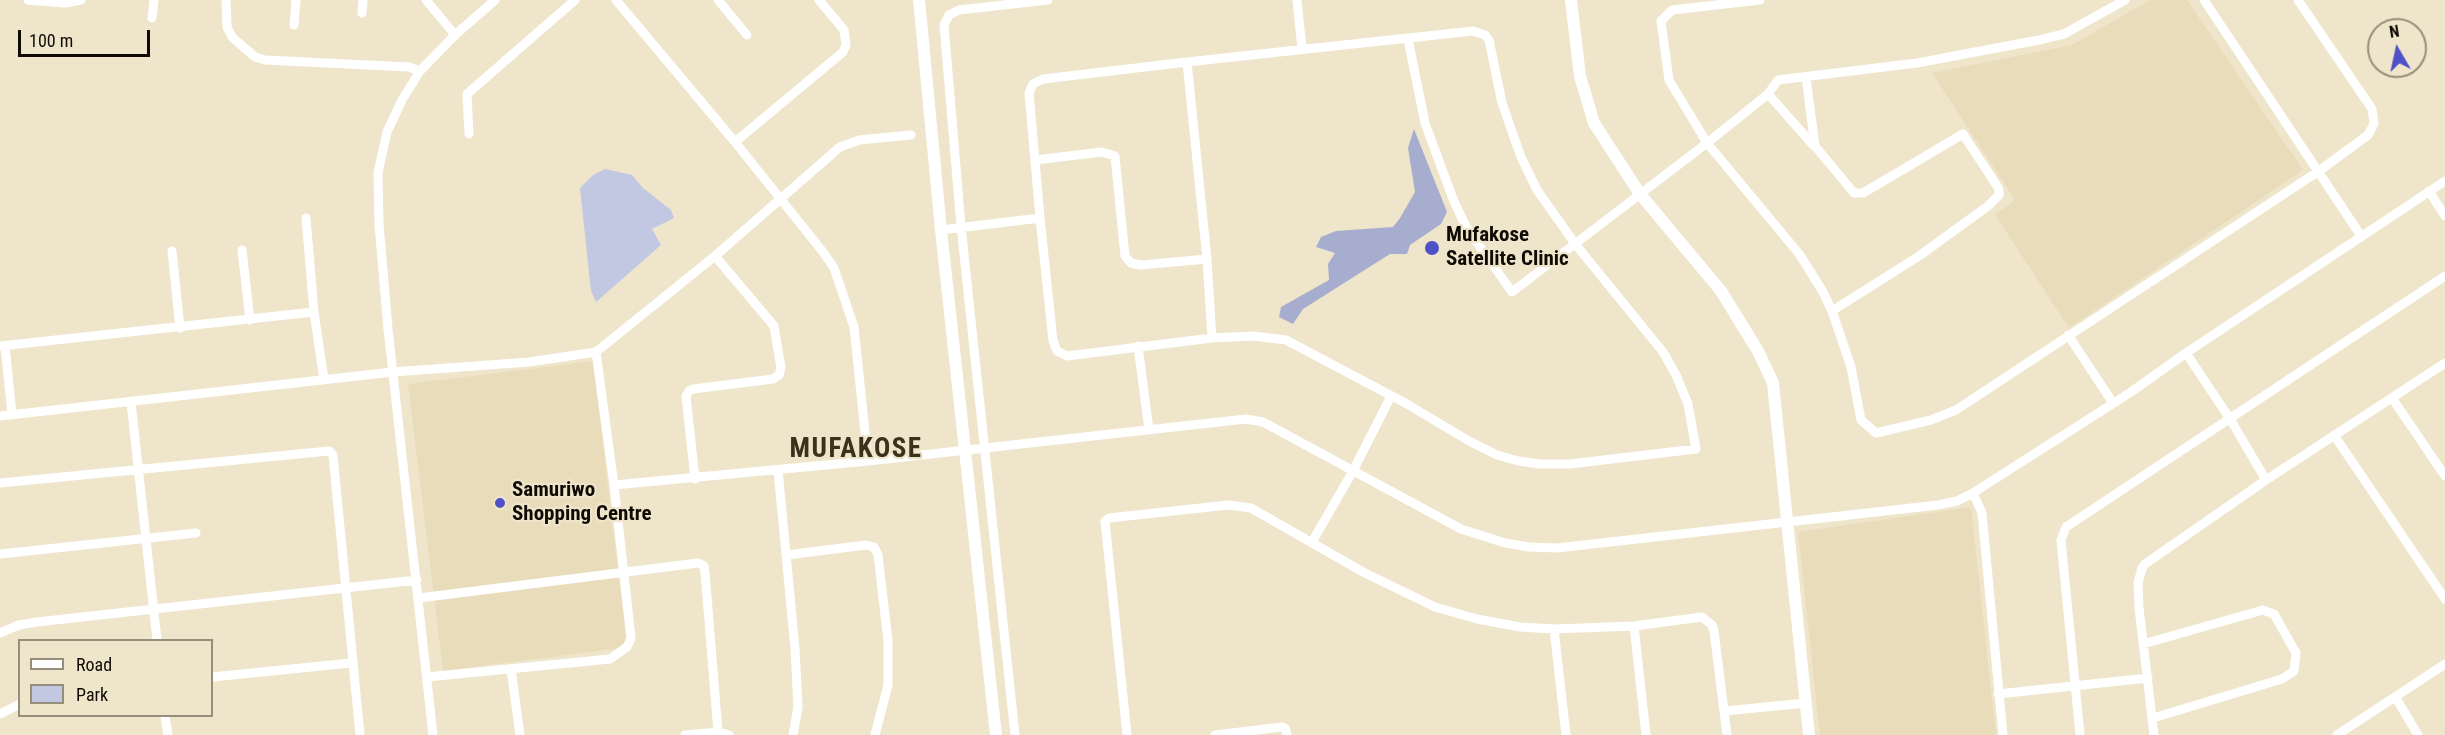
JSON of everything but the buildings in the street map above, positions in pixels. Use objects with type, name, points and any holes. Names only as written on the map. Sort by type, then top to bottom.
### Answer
[{"type":"street","points":[[28,0],[65,3],[81,0]]},
{"type":"street","points":[[152,18],[154,0]]},
{"type":"street","points":[[226,0],[227,27],[231,36],[255,57],[265,60],[409,67],[420,71]]},
{"type":"street","points":[[294,25],[296,0]]},
{"type":"street","points":[[362,13],[363,0]]},
{"type":"street","points":[[426,0],[455,35]]},
{"type":"street","points":[[433,735],[393,372],[379,224],[378,173],[387,132],[402,100],[420,71],[455,35],[495,0]]},
{"type":"street","points":[[469,134],[467,94],[575,0]]},
{"type":"street","points":[[631,0],[619,4],[735,142],[834,268],[850,309],[854,327],[868,461]]},
{"type":"street","points":[[718,0],[747,35]]},
{"type":"street","points":[[735,142],[843,52],[846,45],[844,30],[819,0]]},
{"type":"street","points":[[919,0],[941,230],[996,735]]},
{"type":"street","points":[[1015,735],[961,226],[944,25],[949,15],[959,10],[1048,0]]},
{"type":"street","points":[[1297,0],[1302,49]]},
{"type":"street","points":[[1571,0],[1580,75],[1594,123],[1640,194],[1721,291],[1758,351],[1773,383],[1809,735]]},
{"type":"street","points":[[1760,0],[1672,10],[1661,21],[1669,80],[1707,144],[1800,255],[1832,311],[1851,367],[1861,420],[1876,433],[1931,420],[1956,410],[2319,171],[2368,135],[2374,124],[2372,109],[2298,0]]},
{"type":"street","points":[[1408,39],[1425,123],[1453,199],[1466,227],[1512,292],[1707,144],[1768,94],[1778,80],[1917,63],[2039,40],[2064,34],[2125,0]]},
{"type":"street","points":[[2204,0],[2361,236]]},
{"type":"street","points":[[1473,31],[1485,35],[1490,40],[1502,103],[1521,157],[1537,190],[1576,245],[1663,352],[1688,404],[1696,449],[1570,464],[1518,461],[1497,455],[1469,441],[1286,339],[1253,336],[1212,338],[1067,356],[1057,351],[1053,341],[1040,218],[1029,93],[1033,84],[1038,81],[1187,62],[1408,39],[1473,31]]},
{"type":"street","points":[[1187,62],[1207,259],[1212,338]]},
{"type":"street","points":[[1806,77],[1815,146]]},
{"type":"street","points":[[1768,94],[1854,193],[1863,193],[1963,134],[1999,189],[1999,195],[1988,206],[1919,256],[1832,311]]},
{"type":"street","points":[[0,416],[393,372],[529,362],[596,352],[715,256],[833,153],[849,143],[911,135]]},
{"type":"street","points":[[1035,160],[1102,152],[1115,156],[1125,256],[1131,263],[1141,265],[1207,259]]},
{"type":"street","points":[[614,485],[695,479],[1255,419],[1461,529],[1505,543],[1557,548],[1938,505],[1957,501],[1973,493],[2113,404],[2445,181]]},
{"type":"street","points":[[2429,191],[2445,216]]},
{"type":"street","points":[[306,218],[314,312],[324,380]]},
{"type":"street","points":[[941,230],[1040,218]]},
{"type":"street","points":[[243,250],[250,320]]},
{"type":"street","points":[[172,251],[180,328]]},
{"type":"street","points":[[695,479],[686,396],[688,391],[772,380],[779,375],[781,368],[777,333],[772,322],[715,256]]},
{"type":"street","points":[[2080,735],[2061,540],[2066,527],[2445,276]]},
{"type":"street","points":[[12,414],[2,346],[314,312]]},
{"type":"street","points":[[2068,335],[2113,404]]},
{"type":"street","points":[[1137,346],[1149,430]]},
{"type":"street","points":[[427,677],[610,659],[627,647],[631,638],[596,352]]},
{"type":"street","points":[[2186,353],[2230,419],[2266,480]]},
{"type":"street","points":[[2154,735],[2139,608],[2138,583],[2142,568],[2266,480],[2445,363]]},
{"type":"street","points":[[1312,542],[1353,471],[1391,396]]},
{"type":"street","points":[[2392,398],[2445,477]]},
{"type":"street","points":[[130,402],[158,639]]},
{"type":"street","points":[[2334,435],[2445,599]]},
{"type":"street","points":[[0,483],[330,450],[333,455],[351,663],[360,735]]},
{"type":"street","points":[[778,470],[795,649],[798,707],[793,735]]},
{"type":"street","points":[[1973,493],[1982,513],[2003,735]]},
{"type":"street","points":[[1127,735],[1105,521],[1109,518],[1238,505],[1251,508],[1363,572],[1435,607],[1477,619],[1520,627],[1554,629],[1634,626],[1702,617],[1709,621],[1714,631],[1727,735]]},
{"type":"street","points":[[0,554],[196,533]]},
{"type":"street","points":[[787,555],[866,545],[874,547],[878,555],[888,641],[888,685],[875,735]]},
{"type":"street","points":[[419,598],[698,562],[704,567],[718,732]]},
{"type":"street","points":[[0,633],[19,625],[37,622],[345,590],[417,580]]},
{"type":"street","points":[[2143,644],[2263,610],[2274,614],[2296,653],[2294,671],[2282,679],[2152,718]]},
{"type":"street","points":[[1634,626],[1646,735]]},
{"type":"street","points":[[1554,629],[1566,735]]},
{"type":"street","points":[[213,677],[351,663]]},
{"type":"street","points":[[2337,735],[2445,664]]},
{"type":"street","points":[[511,669],[520,735]]},
{"type":"street","points":[[1998,694],[2148,678]]},
{"type":"street","points":[[2396,698],[2418,735]]},
{"type":"street","points":[[1725,711],[1806,703]]},
{"type":"street","points":[[0,714],[18,705]]},
{"type":"street","points":[[165,717],[168,735]]},
{"type":"street","points":[[1215,735],[1282,727],[1285,728],[1287,735]]},
{"type":"street","points":[[685,735],[718,732],[729,735]]},
{"type":"shaded area","points":[[2150,0],[2187,0],[2303,170],[2069,328],[1995,215],[2015,200],[1932,73],[2072,45]]},
{"type":"shaded area","points":[[1414,129],[1447,212],[1441,224],[1410,245],[1407,254],[1390,254],[1303,309],[1293,324],[1279,317],[1281,307],[1329,280],[1328,264],[1335,253],[1316,247],[1321,237],[1336,231],[1393,227],[1400,218],[1415,192],[1408,148]]},
{"type":"shaded area","points":[[593,361],[627,647],[443,671],[408,384]]},
{"type":"shaded area","points":[[1971,507],[1996,735],[1820,735],[1798,532]]},
{"type":"green space","points":[[605,169],[632,175],[643,188],[671,210],[674,218],[652,229],[661,245],[596,302],[591,291],[580,188],[593,175]]},
{"type":"place","name":"Mufakose Satellite Clinic","points":[[1432,248]]},
{"type":"place","name":"Samuriwo Shopping Centre","points":[[500,503]]},
{"type":"district","name":"MUFAKOSE","points":[[856,450]]}]
